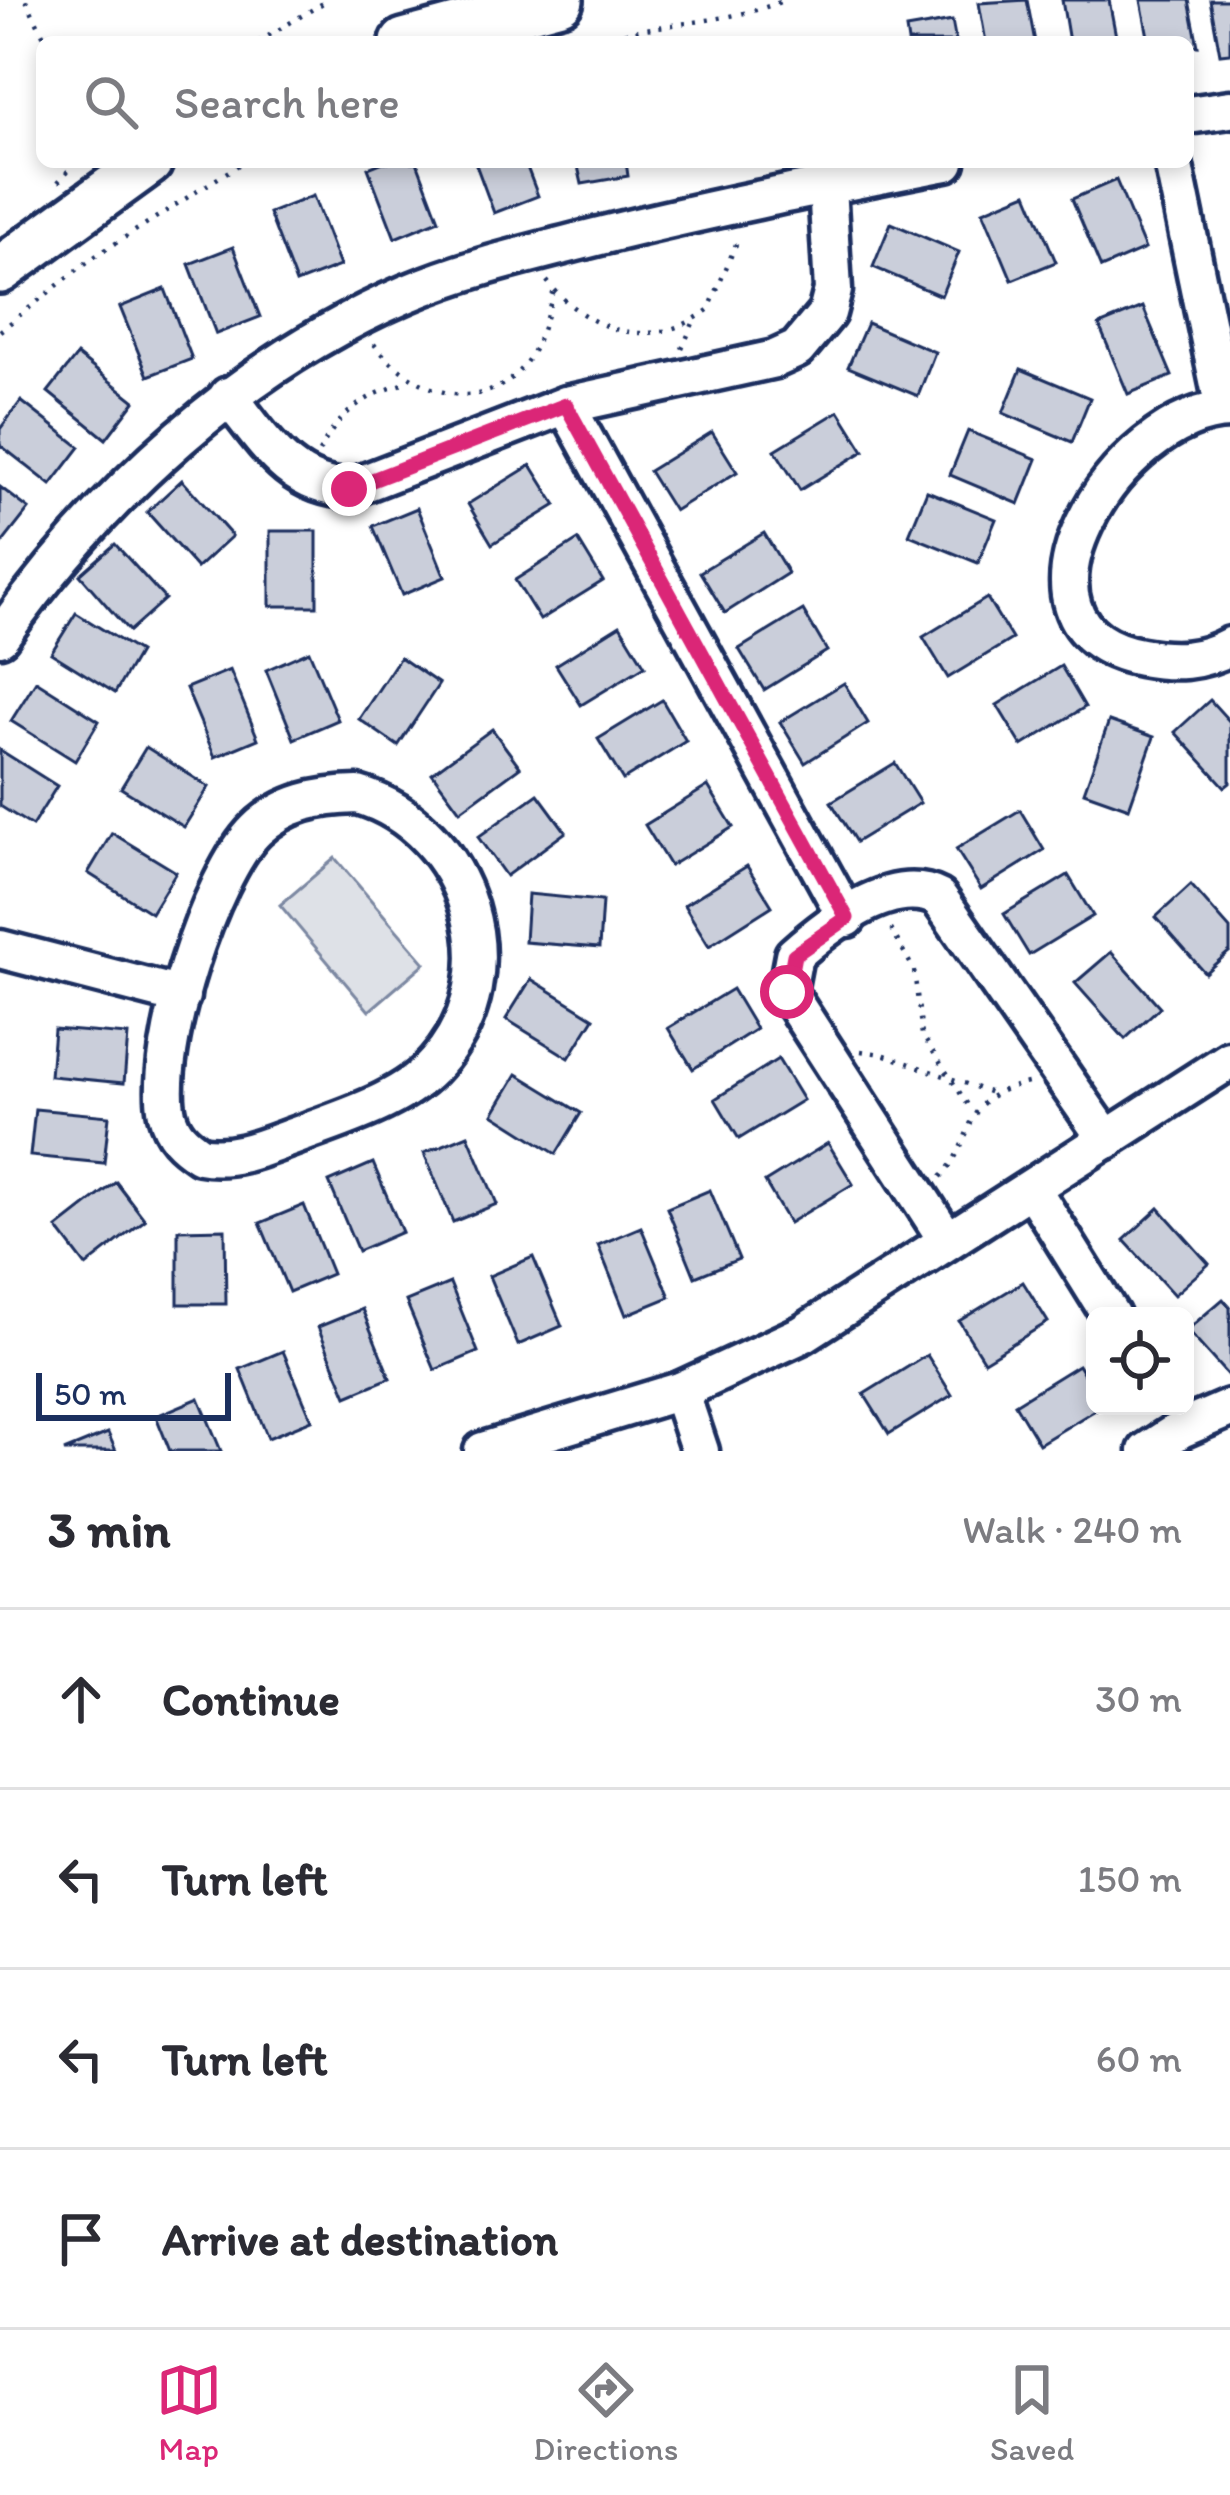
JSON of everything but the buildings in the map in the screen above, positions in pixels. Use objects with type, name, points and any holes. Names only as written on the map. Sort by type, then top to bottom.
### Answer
[{"type":"main road","points":[[426,36],[560,0]]},
{"type":"main road","points":[[3,258],[140,168]]},
{"type":"street","points":[[1194,114],[1230,109]]},
{"type":"street","points":[[0,637],[94,520],[229,396],[353,319],[409,292],[526,255],[915,168]]},
{"type":"street","points":[[1174,168],[1227,410],[1179,422],[1127,460],[1076,537],[1068,578],[1072,598],[1093,633],[1128,654],[1183,662],[1230,646]]},
{"type":"street","points":[[229,396],[282,463],[312,484],[349,489],[566,405],[797,349],[814,333],[833,290],[827,185]]},
{"type":"street","points":[[566,405],[857,912]]},
{"type":"street","points":[[321,796],[358,796],[393,806],[423,830],[466,895],[475,966],[470,1003],[454,1040],[433,1067],[406,1088],[276,1142],[218,1159],[200,1155],[172,1129],[165,1090],[181,996],[195,946],[234,860],[256,830],[286,808],[321,796]]},
{"type":"street","points":[[947,1240],[794,1010],[787,973],[794,955],[857,912],[908,889],[939,898],[1107,1140]]},
{"type":"street","points":[[0,949],[181,996]]},
{"type":"street","points":[[483,1451],[680,1391],[803,1334],[1230,1060]]},
{"type":"street","points":[[1032,1189],[1105,1307]]},
{"type":"street","points":[[680,1391],[700,1451]]},
{"type":"street","points":[[1147,1451],[1174,1417],[1230,1408]]},
{"type":"path","points":[[26,0],[43,36]]},
{"type":"path","points":[[268,36],[328,0]]},
{"type":"path","points":[[607,36],[627,29],[758,11],[785,0]]},
{"type":"path","points":[[0,331],[91,259],[234,168]]},
{"type":"path","points":[[681,355],[694,321],[719,293],[749,203]]},
{"type":"path","points":[[526,255],[554,290],[587,316],[622,333],[659,334],[694,321]]},
{"type":"path","points":[[492,400],[497,386],[530,357],[554,290]]},
{"type":"path","points":[[353,319],[410,382]]},
{"type":"path","points":[[312,484],[331,429],[351,407],[376,391],[410,382],[456,394],[497,386]]},
{"type":"path","points":[[857,912],[902,943],[914,970],[922,1035],[972,1111]]},
{"type":"path","points":[[826,1057],[882,1054],[992,1093]]},
{"type":"path","points":[[920,1198],[954,1161],[972,1111],[992,1093],[1060,1072]]},
{"type":"shaded area","points":[[335,858],[425,963],[369,1011],[280,905]]},
{"type":"route","points":[[349,489],[566,405],[847,918],[794,955],[787,992]]}]
